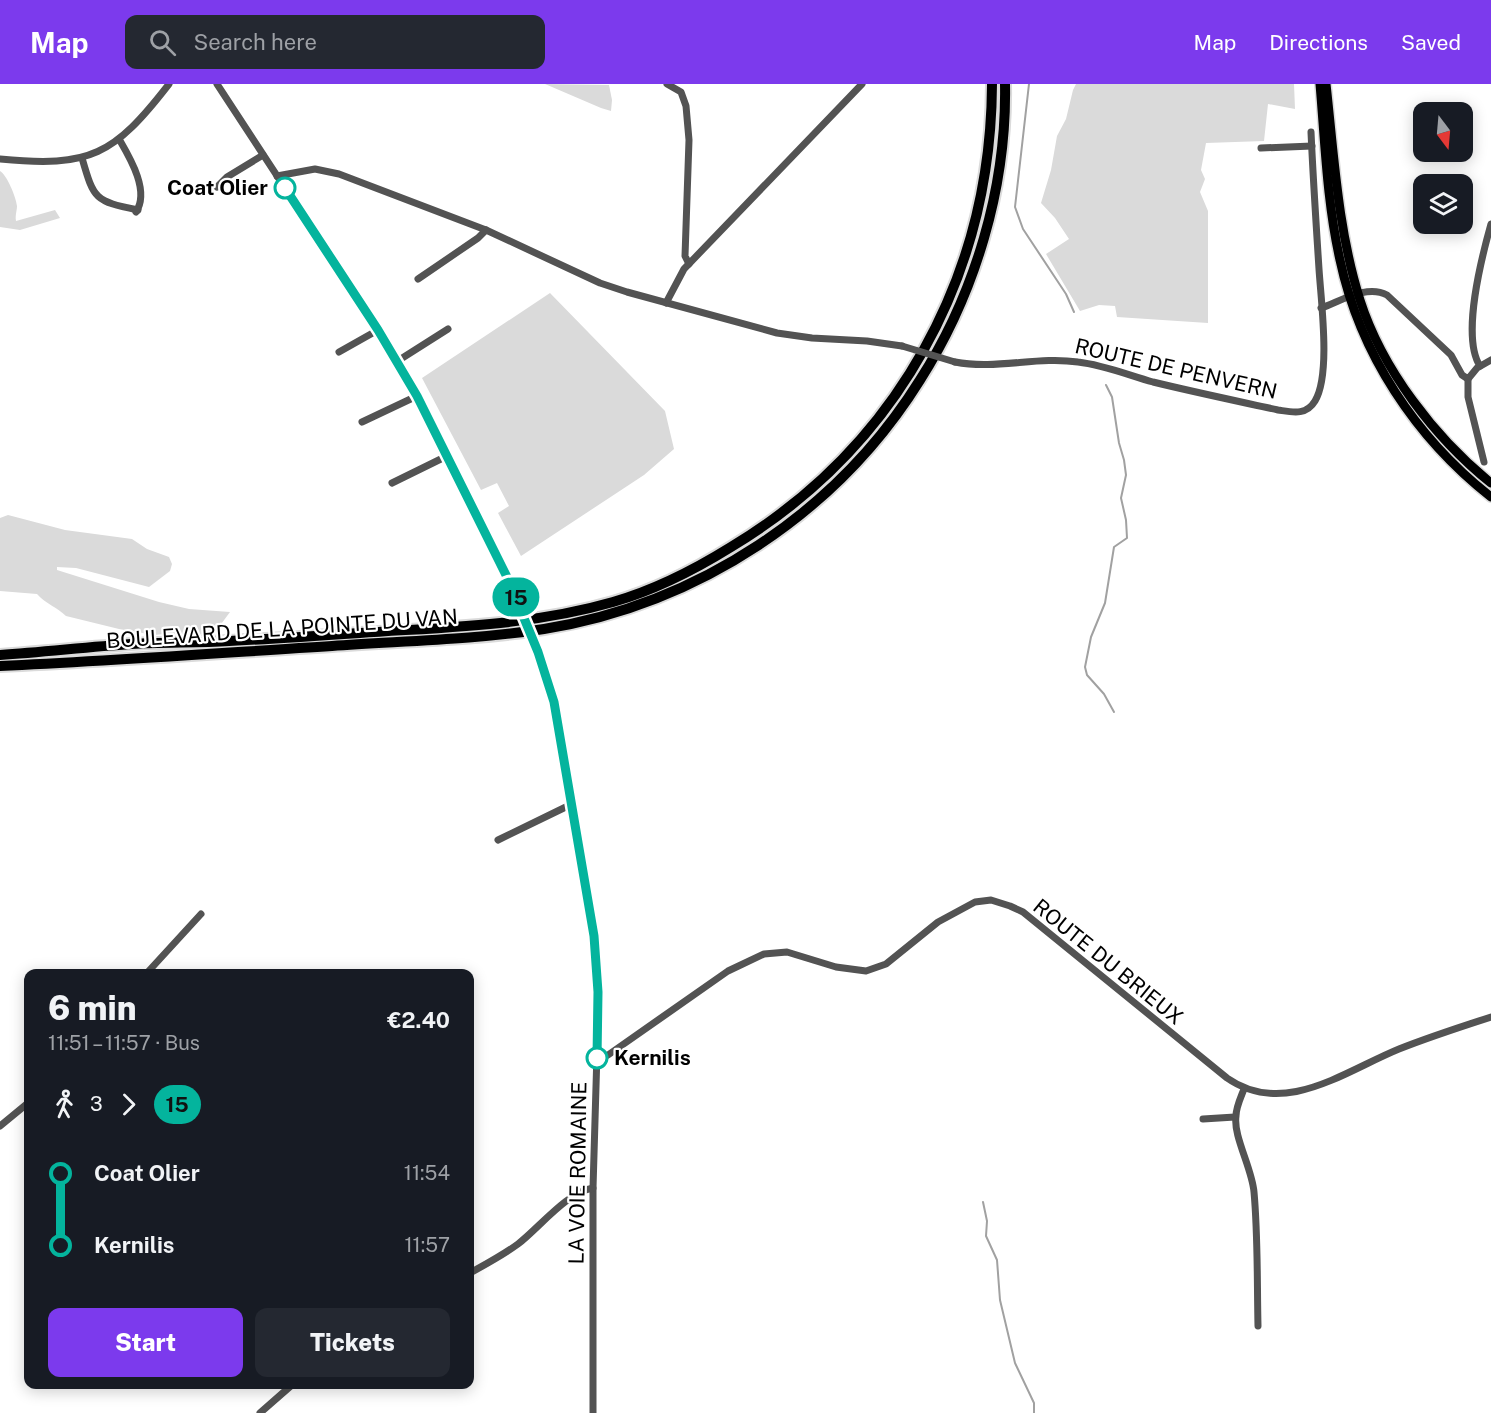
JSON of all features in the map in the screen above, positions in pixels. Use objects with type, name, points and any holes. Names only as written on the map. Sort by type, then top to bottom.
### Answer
[{"type":"highway","name":"BOULEVARD DE LA POINTE DU VAN","points":[[0,655],[132,644],[226,641],[441,628],[529,620],[614,601],[663,583],[702,565],[775,520],[819,483],[872,428],[908,377],[951,296],[973,232],[988,153],[992,84]]},
{"type":"highway","name":"BOULEVARD DE LA POINTE DU VAN","points":[[0,666],[445,639],[527,631],[576,622],[636,606],[691,584],[738,558],[790,524],[837,483],[897,416],[935,357],[968,284],[987,225],[1000,155],[1005,84]]},
{"type":"main road","points":[[1320,84],[1334,227],[1372,351],[1402,404],[1450,461],[1491,497]]},
{"type":"main road","points":[[1326,84],[1354,296],[1405,389],[1424,415],[1449,444],[1491,483]]},
{"type":"street","points":[[0,159],[52,162],[82,158],[99,152],[119,139],[142,117],[169,84]]},
{"type":"street","points":[[216,84],[378,330],[417,396],[475,512],[467,516]]},
{"type":"street","points":[[667,84],[681,92],[686,106],[689,140],[685,256],[689,264]]},
{"type":"street","points":[[666,303],[680,275],[689,264],[862,84]]},
{"type":"street","name":"ROUTE DE PENVERN","points":[[277,176],[315,169],[339,174],[486,230],[608,286],[785,334],[812,338],[874,341],[902,346],[955,362],[981,365],[1051,359],[1081,362],[1227,399],[1301,412],[1316,401],[1321,384],[1323,353],[1311,132]]},
{"type":"street","points":[[82,158],[91,187],[99,199],[137,211],[140,202],[140,186],[130,159],[119,139]]},
{"type":"street","points":[[1262,148],[1312,146]]},
{"type":"street","points":[[218,187],[227,177],[263,155]]},
{"type":"street","points":[[283,184],[298,172]]},
{"type":"street","points":[[1480,366],[1474,351],[1474,307],[1491,224]]},
{"type":"street","points":[[418,279],[478,238],[486,230]]},
{"type":"street","points":[[1321,308],[1376,290],[1387,295],[1451,355],[1462,375],[1468,379]]},
{"type":"street","points":[[396,362],[448,329]]},
{"type":"street","points":[[339,352],[378,330]]},
{"type":"street","points":[[1484,462],[1468,397],[1468,379],[1480,366],[1491,360]]},
{"type":"street","points":[[362,422],[417,396]]},
{"type":"street","points":[[392,483],[447,456]]},
{"type":"street","name":"LA VOIE ROMAINE","points":[[475,512],[518,602],[538,652],[554,702],[595,946],[598,1003],[593,1188],[593,1413]]},
{"type":"street","points":[[498,840],[572,804]]},
{"type":"street","name":"ROUTE DU BRIEUX","points":[[597,1058],[608,1055],[728,971],[758,956],[773,952],[787,952],[836,968],[857,971],[874,970],[891,961],[938,922],[968,905],[985,900],[1010,906],[1023,912],[1227,1078],[1244,1089],[1261,1094],[1297,1091],[1319,1085],[1399,1049],[1491,1017]]},
{"type":"street","points":[[151,969],[201,914]]},
{"type":"street","points":[[1244,1089],[1235,1117],[1254,1184],[1258,1326]]},
{"type":"street","points":[[0,1126],[24,1106]]},
{"type":"street","points":[[1203,1119],[1235,1117]]},
{"type":"street","points":[[474,1271],[519,1243],[570,1199],[593,1188]]},
{"type":"street","points":[[260,1413],[286,1389]]},
{"type":"shaded area","points":[[545,84],[609,85],[612,100],[611,111],[601,108]]},
{"type":"shaded area","points":[[1076,84],[1294,84],[1295,109],[1268,104],[1264,141],[1206,143],[1201,170],[1205,179],[1200,192],[1208,211],[1208,323],[1117,317],[1115,306],[1099,305],[1080,311],[1046,254],[1069,239],[1055,218],[1041,203],[1051,170],[1057,136],[1066,119]]},
{"type":"shaded area","points":[[0,171],[8,181],[15,197],[16,221],[55,210],[60,218],[20,230],[0,227]]},
{"type":"shaded area","points":[[550,293],[665,411],[674,449],[644,475],[521,556],[498,513],[509,506],[497,483],[481,490],[422,378]]},
{"type":"shaded area","points":[[8,515],[65,530],[132,539],[147,549],[169,557],[172,564],[170,571],[149,587],[76,568],[57,567],[57,570],[159,602],[189,609],[230,612],[213,635],[154,635],[66,616],[37,594],[0,591],[0,518]]},
{"type":"waterway","points":[[1029,84],[1015,207],[1023,229],[1066,294],[1074,312]]},
{"type":"waterway","points":[[1106,385],[1112,397],[1124,460],[1126,475],[1121,498],[1127,538],[1114,547],[1105,603],[1091,637],[1085,667],[1087,675],[1104,694],[1114,712]]},
{"type":"waterway","points":[[983,1202],[987,1221],[986,1236],[997,1260],[1000,1300],[1015,1363],[1034,1403],[1034,1413]]},
{"type":"bus line","name":"15","points":[[285,188],[378,330],[417,396],[507,577],[538,652],[554,702],[594,936],[598,992],[597,1058]]},
{"type":"place","name":"Coat Olier","points":[[285,188]]},
{"type":"place","name":"Kernilis","points":[[597,1058]]}]
